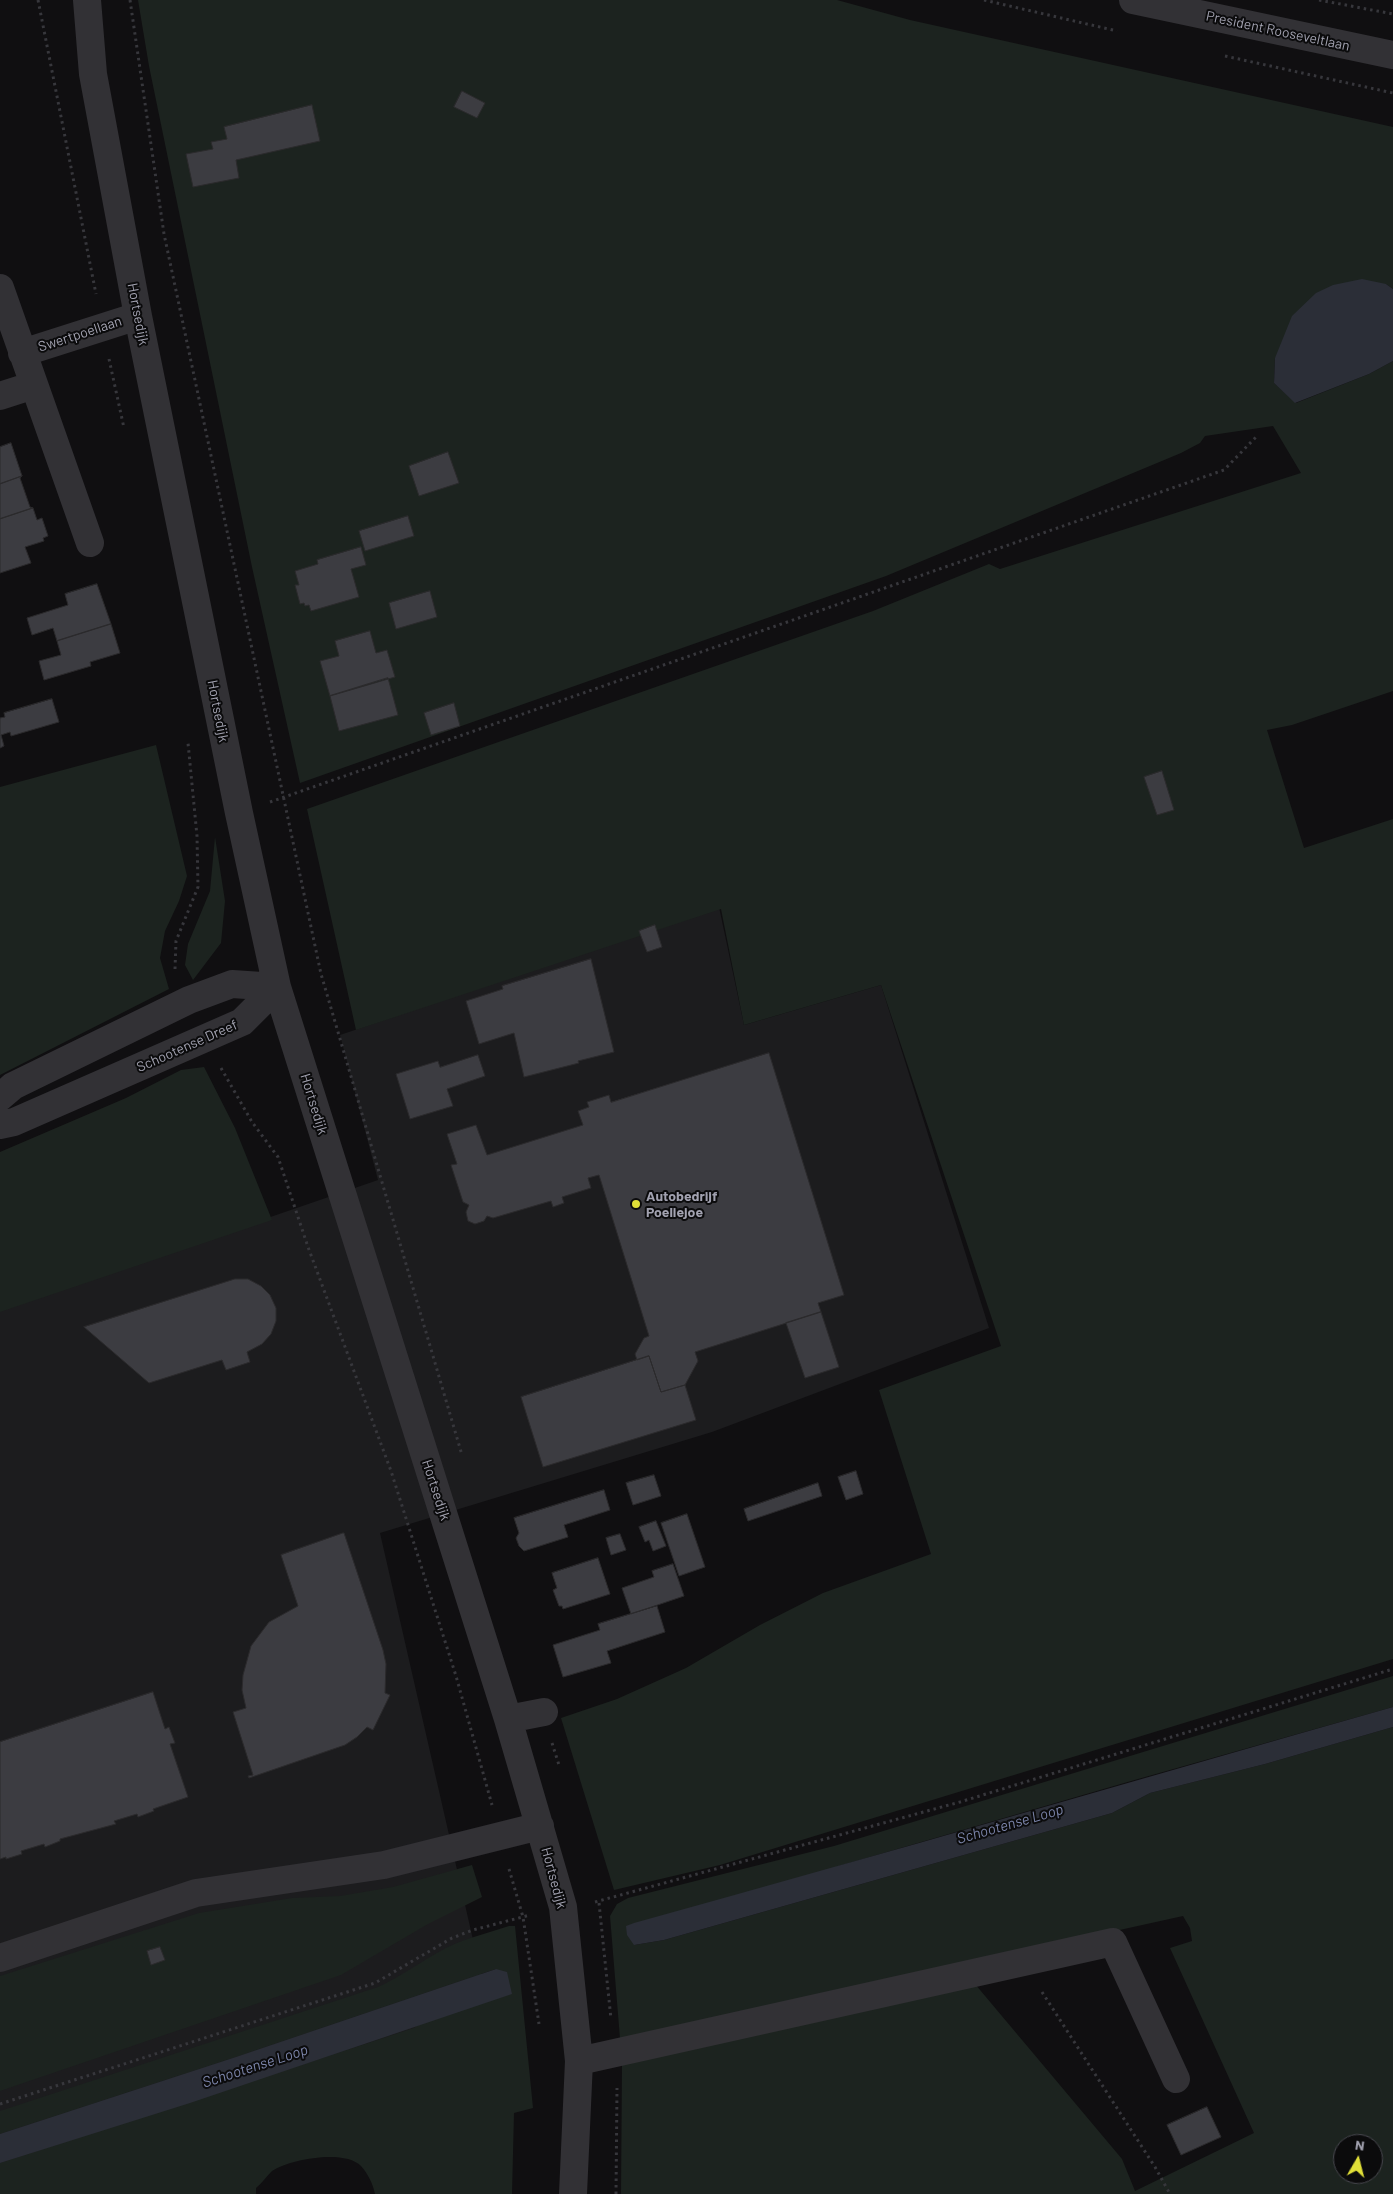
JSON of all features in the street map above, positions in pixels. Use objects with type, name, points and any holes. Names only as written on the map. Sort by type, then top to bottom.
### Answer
[{"type":"street","name":"Hortsedijk","points":[[87,0],[93,74],[138,316],[239,813],[277,987],[508,1719],[563,1907],[579,2061],[573,2194]]},
{"type":"street","name":"President Rooseveltlaan","points":[[1133,0],[1393,54]]},
{"type":"street","name":"Swertpoellaan","points":[[3,305],[34,385]]},
{"type":"street","name":"Swertpoellaan","points":[[22,353],[138,316]]},
{"type":"street","points":[[0,396],[34,385],[90,543]]},
{"type":"street","points":[[0,1097],[13,1086],[189,1000],[232,984],[277,987]]},
{"type":"street","name":"Schootense Dreef","points":[[0,1125],[14,1122],[242,1022],[277,987]]},
{"type":"street","points":[[508,1719],[544,1712]]},
{"type":"street","points":[[0,1958],[196,1894],[384,1865],[540,1826]]},
{"type":"street","points":[[579,2061],[1114,1942],[1176,2079]]},
{"type":"path","points":[[130,0],[138,67],[164,234],[321,974],[463,1456]]},
{"type":"path","points":[[1319,0],[1393,14]]},
{"type":"path","points":[[239,813],[1224,470],[1256,437]]},
{"type":"path","points":[[0,2104],[375,1983],[452,1938],[473,1930],[563,1907],[598,1901],[960,1802],[1393,1669]]},
{"type":"path","points":[[544,1712],[560,1768]]},
{"type":"path","points":[[596,1892],[598,1901]]},
{"type":"path","points":[[1022,1962],[1155,2167],[1170,2194]]},
{"type":"shaded area","points":[[138,0],[837,0],[910,20],[1393,127],[1393,289],[1386,284],[1275,358],[1274,383],[1296,403],[1369,374],[1393,361],[1393,691],[1292,725],[1267,730],[1304,848],[1393,819],[1393,1659],[720,1865],[614,1890],[561,1718],[617,1699],[686,1668],[760,1625],[823,1593],[931,1554],[879,1390],[1001,1346],[881,985],[744,1025],[721,909],[356,1030],[307,809],[873,611],[989,564],[1000,569],[1301,473],[1273,426],[1205,436],[1200,443],[1181,453],[886,576],[300,783],[252,567],[149,66]]},
{"type":"shaded area","points":[[156,745],[187,876],[179,901],[165,931],[160,958],[169,989],[0,1075],[0,787]]},
{"type":"shaded area","points":[[215,837],[225,901],[221,943],[193,980],[185,965],[188,944],[210,891]]},
{"type":"shaded area","points":[[719,907],[744,1025],[881,985],[989,1328],[712,1432],[380,1533],[490,2014],[0,2194],[0,1310],[378,1180],[340,1035]]},
{"type":"shaded area","points":[[204,1067],[235,1128],[272,1220],[0,1312],[0,1152],[126,1098],[181,1070]]},
{"type":"shaded area","points":[[1393,1676],[1393,1707],[839,1866],[634,1945],[664,1940],[1112,1813],[1150,1793],[1265,1764],[1393,1727],[1393,2194],[621,2194],[622,2063],[610,1916],[617,1904],[628,1898],[834,1846]],"holes":[[[1183,1916],[1190,1928],[1192,1941],[1170,1948],[1254,2133],[1135,2191],[1122,2159],[975,1984],[680,2027]]]},
{"type":"shaded area","points":[[472,1865],[482,1897],[428,1924],[341,1975],[0,2091],[0,1976],[199,1913],[292,1898],[340,1896],[393,1887]]},
{"type":"shaded area","points":[[509,1926],[515,1926],[533,2108],[514,2113],[512,2194],[375,2194],[370,2179],[361,2166],[343,2158],[331,2157],[304,2160],[280,2167],[272,2171],[256,2188],[256,2194],[0,2194],[0,2163],[414,2028],[496,1969],[0,2134],[0,2111],[378,1987],[454,1944]]},
{"type":"water","points":[[1362,279],[1386,284],[1393,289],[1393,361],[1369,374],[1295,403],[1274,383],[1275,358],[1292,316],[1316,293],[1333,285]]},
{"type":"water","name":"Schootense Loop","points":[[1393,1707],[1393,1727],[1265,1764],[1150,1793],[1112,1813],[664,1940],[634,1945],[627,1935],[626,1926],[634,1923]]},
{"type":"water","name":"Schootense Loop","points":[[496,1969],[507,1972],[512,1994],[190,2103],[0,2163],[0,2134]]},
{"type":"building","points":[[462,91],[485,103],[477,118],[454,107]]},
{"type":"building","points":[[312,105],[320,141],[236,160],[239,178],[193,187],[186,154],[213,149],[211,142],[227,139],[224,127]]},
{"type":"building","points":[[11,443],[22,476],[0,484],[0,447]]},
{"type":"building","points":[[448,452],[459,483],[419,496],[409,466]]},
{"type":"building","points":[[22,476],[20,478],[30,507],[33,508],[0,519],[0,484]]},
{"type":"building","points":[[33,508],[37,520],[42,518],[48,536],[43,538],[44,541],[25,547],[31,563],[0,573],[0,519]]},
{"type":"building","points":[[408,516],[414,536],[365,551],[359,531]]},
{"type":"building","points":[[361,547],[366,565],[351,569],[359,597],[311,611],[309,605],[300,604],[295,585],[299,585],[295,571],[318,564],[317,560]]},
{"type":"building","points":[[97,584],[111,624],[57,641],[53,628],[32,635],[27,618],[68,605],[65,594]]},
{"type":"building","points":[[430,591],[437,617],[396,629],[389,603]]},
{"type":"building","points":[[111,624],[120,653],[90,662],[91,666],[44,680],[39,661],[61,655],[57,641]]},
{"type":"building","points":[[370,631],[376,653],[387,650],[395,677],[330,696],[320,661],[339,656],[335,641]]},
{"type":"building","points":[[388,678],[398,715],[339,731],[330,696]]},
{"type":"building","points":[[52,699],[59,722],[11,736],[10,732],[1,735],[4,746],[0,748],[0,718],[5,717],[4,713]]},
{"type":"building","points":[[454,703],[460,726],[431,735],[424,713]]},
{"type":"building","points":[[1162,771],[1174,810],[1157,815],[1144,777]]},
{"type":"building","points":[[655,925],[662,947],[647,952],[639,931]]},
{"type":"building","points":[[591,959],[614,1052],[524,1077],[514,1033],[479,1044],[466,1001],[503,989],[502,986]]},
{"type":"building","points":[[769,1053],[844,1295],[818,1303],[821,1312],[695,1352],[698,1361],[685,1385],[661,1392],[649,1356],[637,1360],[635,1354],[644,1338],[649,1336],[599,1175],[588,1178],[591,1188],[562,1197],[564,1203],[553,1207],[551,1201],[493,1218],[487,1216],[484,1221],[475,1224],[468,1221],[466,1212],[469,1205],[463,1202],[451,1165],[457,1164],[447,1134],[476,1125],[487,1155],[583,1125],[578,1111],[589,1107],[587,1102],[609,1095],[611,1102]]},
{"type":"building","points":[[478,1055],[485,1076],[447,1089],[453,1106],[410,1119],[396,1074],[438,1061],[440,1067]]},
{"type":"building","points":[[235,1279],[248,1279],[261,1286],[270,1295],[276,1308],[276,1321],[271,1334],[262,1344],[247,1352],[250,1362],[226,1370],[222,1360],[149,1383],[84,1327]]},
{"type":"building","points":[[821,1312],[839,1367],[805,1378],[786,1323]]},
{"type":"building","points":[[649,1356],[661,1392],[685,1385],[696,1420],[543,1467],[521,1397]]},
{"type":"building","points":[[856,1471],[863,1494],[846,1500],[838,1477]]},
{"type":"building","points":[[654,1475],[661,1496],[633,1505],[626,1483]]},
{"type":"building","points":[[818,1483],[822,1496],[748,1521],[744,1509]]},
{"type":"building","points":[[604,1490],[610,1510],[564,1525],[568,1537],[524,1551],[519,1546],[516,1538],[519,1533],[514,1518]]},
{"type":"building","points":[[687,1514],[705,1567],[679,1576],[661,1523]]},
{"type":"building","points":[[656,1521],[666,1546],[653,1551],[649,1540],[645,1542],[639,1527]]},
{"type":"building","points":[[344,1533],[383,1650],[386,1664],[385,1693],[390,1695],[373,1730],[367,1727],[345,1745],[249,1778],[248,1776],[253,1775],[233,1712],[246,1708],[242,1690],[243,1675],[251,1646],[269,1622],[298,1606],[281,1555]]},
{"type":"building","points":[[620,1534],[626,1550],[611,1555],[606,1538]]},
{"type":"building","points":[[598,1558],[610,1594],[563,1609],[562,1606],[559,1606],[553,1590],[557,1588],[552,1573]]},
{"type":"building","points":[[673,1564],[684,1596],[631,1614],[622,1588],[654,1577],[652,1571]]},
{"type":"building","points":[[657,1606],[665,1632],[607,1651],[611,1663],[563,1677],[553,1645],[600,1630],[598,1624]]},
{"type":"building","points":[[153,1692],[165,1729],[169,1727],[175,1743],[170,1744],[188,1797],[153,1809],[154,1811],[138,1817],[137,1814],[114,1821],[116,1824],[60,1839],[60,1841],[45,1847],[44,1844],[21,1851],[22,1854],[0,1859],[0,1742]]},
{"type":"building","points":[[160,1947],[165,1960],[151,1965],[147,1951]]},
{"type":"building","points":[[1207,2107],[1221,2137],[1181,2155],[1167,2125]]},
{"type":"place","name":"Autobedrijf Poeliejoe","points":[[636,1204]]}]
